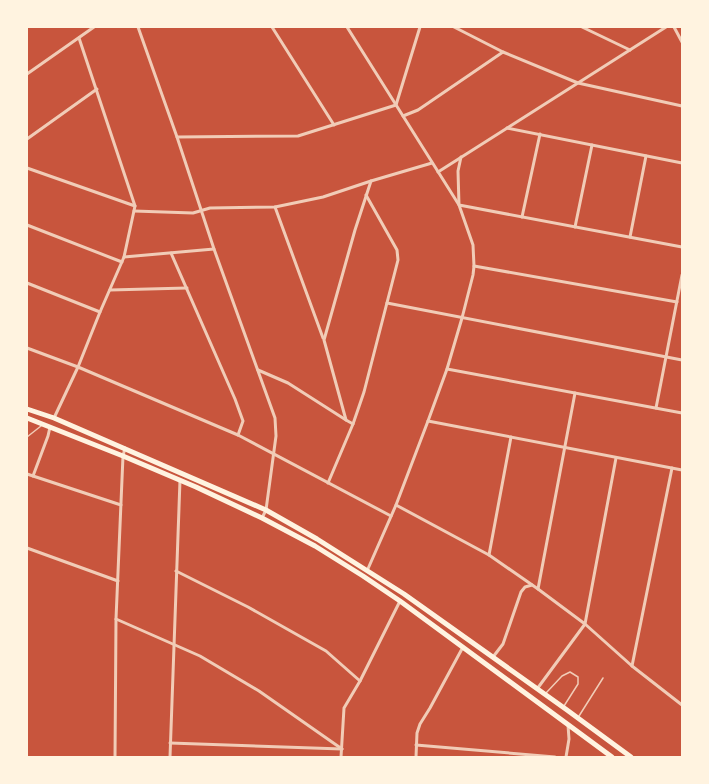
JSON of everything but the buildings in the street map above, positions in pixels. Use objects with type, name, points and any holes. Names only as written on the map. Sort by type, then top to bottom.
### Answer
[{"type":"main road","points":[[27,409],[54,418],[125,448],[266,510],[368,570],[493,657],[631,757]]},
{"type":"main road","points":[[27,418],[50,426],[180,480],[262,518],[315,546],[400,601],[612,757]]},
{"type":"street","points":[[27,74],[94,27]]},
{"type":"street","points":[[138,27],[177,137],[214,249],[276,418],[276,436],[266,510],[262,518]]},
{"type":"street","points":[[272,27],[334,126]]},
{"type":"street","points":[[347,27],[459,205],[473,245],[474,266],[462,318],[428,421],[396,505],[368,570],[363,576]]},
{"type":"street","points":[[396,105],[420,27]]},
{"type":"street","points":[[454,27],[503,52],[578,83],[682,106]]},
{"type":"street","points":[[582,27],[630,50]]},
{"type":"street","points":[[438,172],[666,27]]},
{"type":"street","points":[[674,27],[682,42]]},
{"type":"street","points":[[54,418],[78,367],[124,257],[135,206],[79,38]]},
{"type":"street","points":[[403,116],[418,110],[503,52]]},
{"type":"street","points":[[27,139],[97,89]]},
{"type":"street","points":[[177,137],[298,136],[334,126],[396,105]]},
{"type":"street","points":[[507,128],[682,163]]},
{"type":"street","points":[[522,217],[540,134]]},
{"type":"street","points":[[575,227],[592,145]]},
{"type":"street","points":[[630,237],[646,156]]},
{"type":"street","points":[[459,205],[458,171],[461,157]]},
{"type":"street","points":[[134,211],[193,213],[210,208],[275,207],[322,197],[432,163]]},
{"type":"street","points":[[27,168],[135,206]]},
{"type":"street","points":[[324,340],[354,230],[370,181]]},
{"type":"street","points":[[328,483],[353,424],[364,392],[398,260],[397,250],[366,195]]},
{"type":"street","points":[[459,205],[682,247]]},
{"type":"street","points":[[275,207],[324,340],[346,420]]},
{"type":"street","points":[[27,225],[122,262]]},
{"type":"street","points":[[124,257],[214,249]]},
{"type":"street","points":[[171,253],[235,399],[243,421],[238,435]]},
{"type":"street","points":[[474,266],[677,302]]},
{"type":"street","points":[[656,408],[682,275]]},
{"type":"street","points":[[27,284],[100,312]]},
{"type":"street","points":[[110,290],[187,288]]},
{"type":"street","points":[[387,303],[682,360]]},
{"type":"street","points":[[27,348],[78,367],[238,435],[391,516]]},
{"type":"street","points":[[446,369],[682,413]]},
{"type":"street","points":[[258,370],[288,383],[353,424]]},
{"type":"street","points":[[538,589],[575,393]]},
{"type":"street","points":[[428,421],[682,470]]},
{"type":"street","points":[[33,476],[48,436],[50,426]]},
{"type":"street","points":[[489,556],[512,437]]},
{"type":"street","points":[[115,757],[116,618],[123,456],[125,448]]},
{"type":"street","points":[[537,689],[585,624],[616,458]]},
{"type":"street","points":[[632,666],[672,468]]},
{"type":"street","points":[[27,474],[121,505]]},
{"type":"street","points":[[170,757],[180,480]]},
{"type":"street","points":[[396,505],[489,556],[538,589],[585,624],[632,666],[682,704]]},
{"type":"street","points":[[27,548],[118,581]]},
{"type":"street","points":[[176,571],[248,606],[326,651],[360,681]]},
{"type":"street","points":[[493,657],[503,644],[521,592],[525,587],[532,585]]},
{"type":"street","points":[[341,757],[344,708],[360,681],[400,601]]},
{"type":"street","points":[[116,618],[200,656],[260,691],[342,749]]},
{"type":"street","points":[[416,757],[417,732],[420,724],[463,647]]},
{"type":"street","points":[[682,698],[682,704]]},
{"type":"street","points":[[566,757],[569,739],[567,723]]},
{"type":"street","points":[[170,743],[342,749]]},
{"type":"street","points":[[416,745],[555,757]]},
{"type":"lane","points":[[27,437],[44,424]]},
{"type":"lane","points":[[545,694],[562,676],[570,672],[578,678],[578,684],[563,707]]},
{"type":"lane","points":[[578,718],[603,678]]}]
